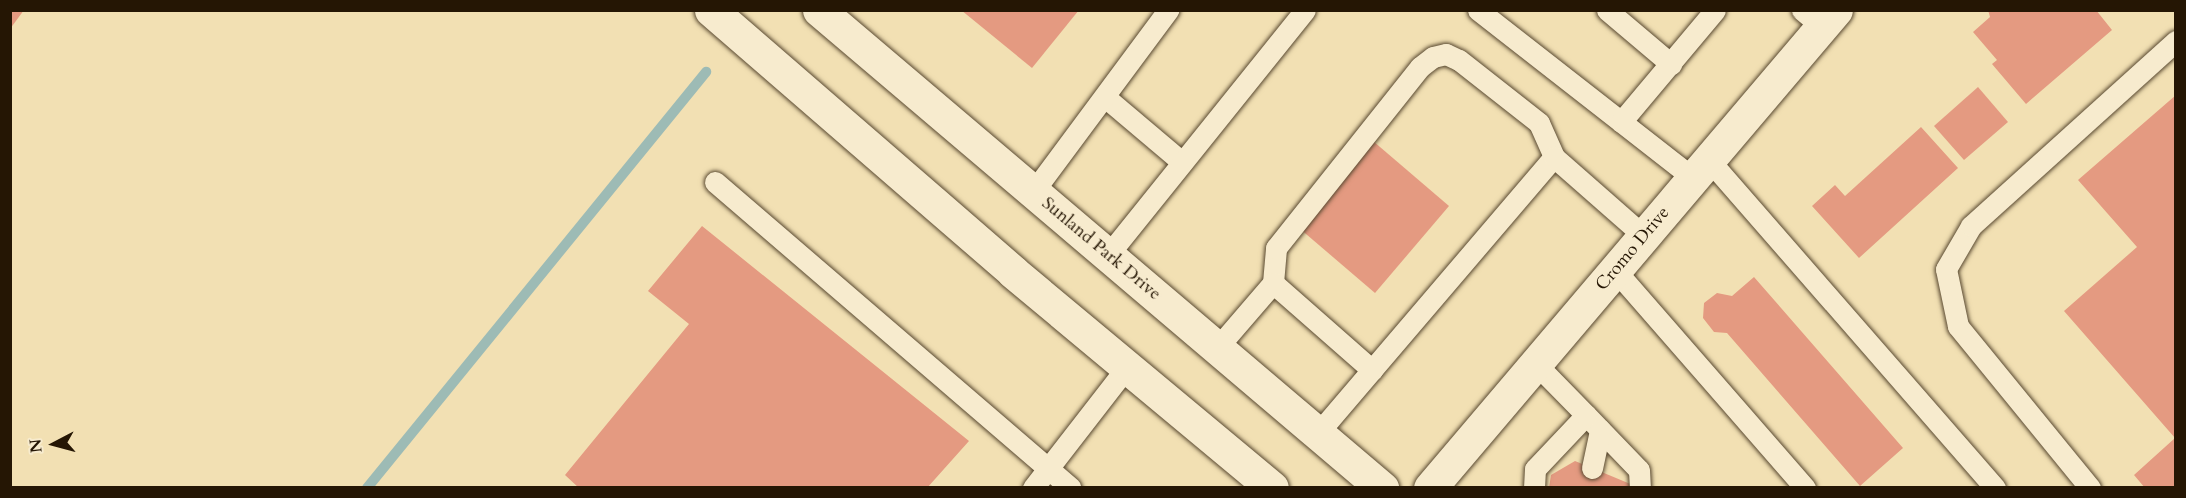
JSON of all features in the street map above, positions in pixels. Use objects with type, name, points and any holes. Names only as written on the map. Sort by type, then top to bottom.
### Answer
[{"type":"main road","points":[[711,10],[1127,367],[1272,488]]},
{"type":"main road","name":"Sunland Park Drive","points":[[819,10],[1382,488]]},
{"type":"main road","name":"Cromo Drive","points":[[1430,488],[1701,169],[1820,16]]},
{"type":"lane","points":[[1033,192],[1168,10]]},
{"type":"lane","points":[[1108,255],[1305,10]]},
{"type":"lane","points":[[1478,10],[1621,122],[1701,169],[1995,488]]},
{"type":"lane","points":[[1607,10],[1671,64]]},
{"type":"lane","points":[[1621,122],[1715,10]]},
{"type":"lane","points":[[2090,488],[1958,326],[1946,269],[1971,226],[2175,41]]},
{"type":"lane","points":[[1217,348],[1273,283],[1276,248],[1420,67],[1433,57],[1446,54],[1459,60],[1539,123],[1554,157],[1644,236]]},
{"type":"lane","points":[[1105,97],[1182,162]]},
{"type":"lane","points":[[1318,433],[1554,157]]},
{"type":"lane","points":[[715,182],[1071,488]]},
{"type":"lane","points":[[1615,270],[1805,488]]},
{"type":"lane","points":[[1273,283],[1372,370]]},
{"type":"lane","points":[[1535,363],[1639,470],[1640,487]]},
{"type":"lane","points":[[1033,488],[1127,367]]},
{"type":"lane","points":[[1534,488],[1535,470],[1586,415]]},
{"type":"lane","points":[[1592,468],[1600,430]]},
{"type":"building","points":[[10,10],[24,10],[10,29]]},
{"type":"building","points":[[961,10],[1079,10],[1032,68]]},
{"type":"building","points":[[1988,10],[2096,10],[2112,30],[2026,104],[1992,64],[1997,60],[1973,32],[1990,17]]},
{"type":"building","points":[[1978,87],[2008,122],[1964,160],[1934,126]]},
{"type":"building","points":[[2176,95],[2176,488],[2145,488],[2134,475],[2175,438],[2064,311],[2137,247],[2078,180]]},
{"type":"building","points":[[1921,127],[1958,168],[1859,258],[1812,206],[1835,185],[1845,196]]},
{"type":"building","points":[[1373,141],[1449,206],[1375,293],[1299,228]]},
{"type":"building","points":[[702,226],[969,441],[927,488],[579,488],[565,475],[689,324],[648,291]]},
{"type":"building","points":[[1754,277],[1903,448],[1860,486],[1727,333],[1714,332],[1703,318],[1704,303],[1717,293],[1732,296]]},
{"type":"building","points":[[1575,461],[1640,488],[1549,488],[1551,475]]},
{"type":"waterway","points":[[367,488],[706,72]]}]
